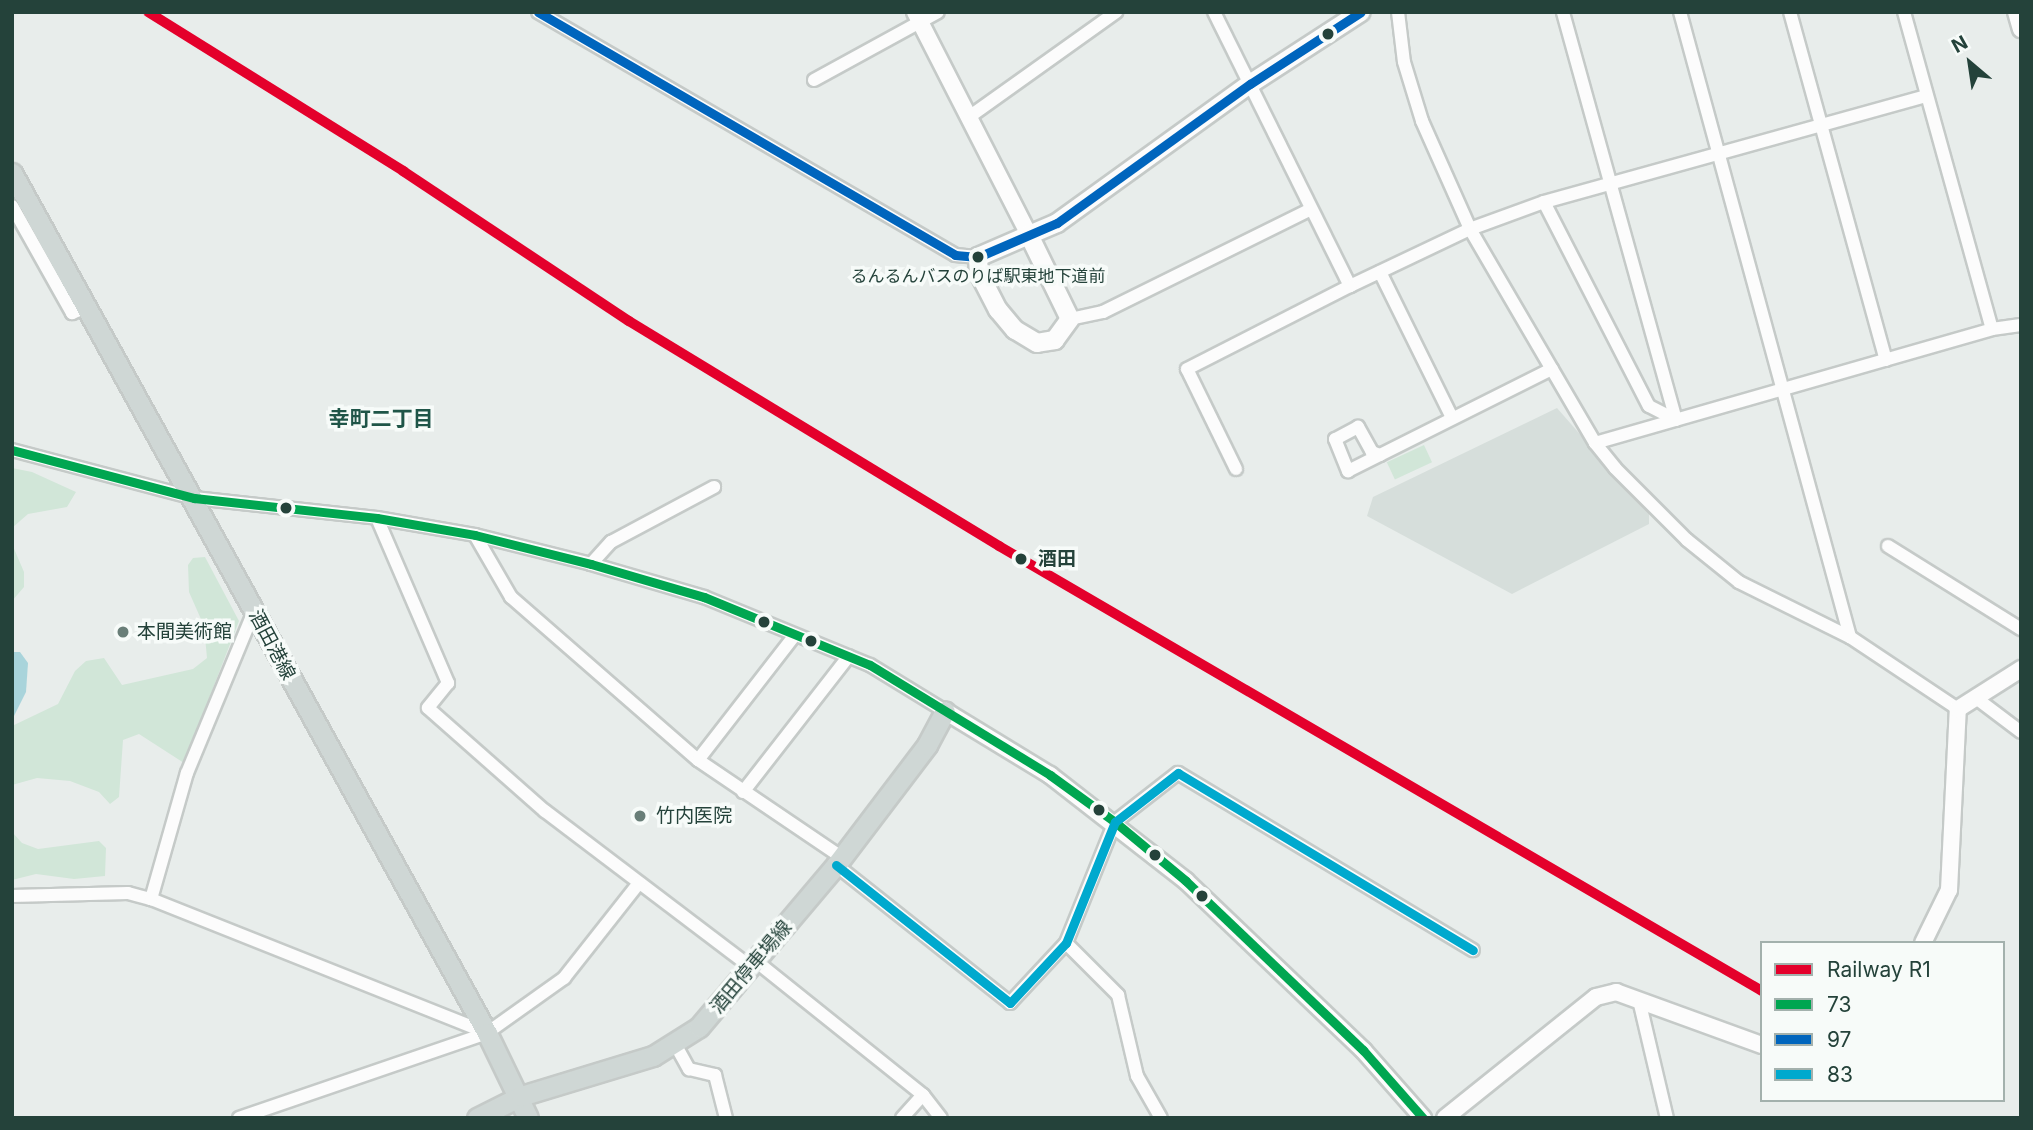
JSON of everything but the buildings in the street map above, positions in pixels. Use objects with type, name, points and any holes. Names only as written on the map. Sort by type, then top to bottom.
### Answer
[{"type":"main road","points":[[1029,235],[1070,319],[1055,340],[1037,343],[1015,330],[998,310],[979,273],[978,257],[1029,235],[1057,223],[1250,84],[1361,12]]},
{"type":"main road","name":"酒田港線","points":[[12,173],[487,1032],[521,1097],[528,1118]]},
{"type":"main road","name":"酒田停車場線","points":[[477,1118],[521,1097],[653,1056],[699,1027],[755,965],[839,861],[927,745],[945,711]]},
{"type":"street","points":[[538,12],[955,255],[978,257]]},
{"type":"street","points":[[814,80],[918,18],[938,12]]},
{"type":"street","points":[[969,117],[1116,12]]},
{"type":"street","points":[[1214,12],[1350,286]]},
{"type":"street","points":[[1398,12],[1404,62],[1422,121],[1470,229],[1595,443],[1687,540],[1739,582],[1850,637],[1958,709]]},
{"type":"street","points":[[1563,12],[1675,420]]},
{"type":"street","points":[[1680,12],[1850,637]]},
{"type":"street","points":[[1790,12],[1886,360]]},
{"type":"street","points":[[1903,12],[1992,329]]},
{"type":"street","points":[[2016,12],[2021,29]]},
{"type":"street","points":[[918,18],[1029,235]]},
{"type":"street","points":[[1236,469],[1187,369],[1350,286],[1470,229],[1544,202],[1717,150],[1927,96]]},
{"type":"street","points":[[1544,202],[1649,406],[1675,420]]},
{"type":"street","points":[[12,206],[72,313],[88,307]]},
{"type":"street","points":[[1070,319],[1102,312],[1311,209]]},
{"type":"street","points":[[1380,272],[1452,418]]},
{"type":"street","points":[[1595,443],[1992,329],[2021,325]]},
{"type":"street","points":[[1380,455],[1552,369]]},
{"type":"street","points":[[12,450],[194,499],[377,518],[475,535],[591,564],[704,597],[849,656],[1050,775],[1115,822],[1186,881],[1363,1050],[1423,1118]]},
{"type":"street","points":[[591,564],[611,542],[714,487]]},
{"type":"street","points":[[377,518],[448,683],[428,708],[545,811],[639,883],[755,965],[923,1095],[941,1118]]},
{"type":"street","points":[[475,535],[511,597],[698,760],[839,861],[1010,1003],[1066,943],[1115,822],[1178,773],[1473,950]]},
{"type":"street","points":[[1888,546],[2021,629]]},
{"type":"street","points":[[151,898],[187,773],[254,611]]},
{"type":"street","points":[[698,760],[795,635]]},
{"type":"street","points":[[743,792],[849,656]]},
{"type":"street","points":[[1958,709],[2021,670]]},
{"type":"street","points":[[1976,698],[2021,732]]},
{"type":"street","points":[[1924,941],[1945,903],[1951,875],[1958,709]]},
{"type":"street","points":[[239,1118],[487,1032],[564,978],[639,883]]},
{"type":"street","points":[[12,896],[128,893],[151,898],[487,1032]]},
{"type":"street","points":[[1066,943],[1118,995],[1137,1076],[1161,1118]]},
{"type":"street","points":[[1445,1118],[1596,997],[1616,992],[1760,1044]]},
{"type":"street","points":[[1639,1000],[1667,1118]]},
{"type":"street","points":[[675,1044],[689,1069],[715,1075],[726,1118]]},
{"type":"street","points":[[902,1118],[923,1095]]},
{"type":"shaded area","points":[[1557,408],[1649,513],[1649,524],[1512,594],[1367,516],[1373,497]]},
{"type":"green space","points":[[1424,445],[1432,462],[1395,480],[1387,462]]},
{"type":"green space","points":[[12,468],[32,472],[76,492],[67,507],[28,514],[12,528]]},
{"type":"green space","points":[[12,544],[24,572],[24,587],[12,601]]},
{"type":"green space","points":[[205,557],[239,621],[184,763],[139,734],[123,740],[119,797],[110,804],[99,792],[70,781],[37,778],[12,785],[12,726],[58,704],[75,671],[86,661],[104,658],[122,685],[193,669],[207,658],[204,626],[189,592],[188,565],[193,558]]},
{"type":"green space","points":[[12,832],[22,843],[38,849],[99,841],[106,848],[105,876],[74,879],[36,874],[12,880]]},
{"type":"water","points":[[13,652],[20,652],[28,663],[26,692],[12,720]]},
{"type":"rail line","name":"R1","points":[[148,12],[403,171],[629,321],[999,546],[1760,990]]},
{"type":"transit line","name":"97","points":[[538,12],[955,255],[978,257],[1057,223],[1250,84],[1361,12]]},
{"type":"transit line","name":"73","points":[[12,450],[194,498],[377,518],[475,535],[591,564],[704,597],[870,665],[1050,775],[1115,822],[1186,881],[1363,1050],[1423,1118]]},
{"type":"transit line","name":"83","points":[[836,865],[1010,1003],[1066,943],[1115,822],[1178,773],[1473,950]]},
{"type":"place","name":"るんるんバスのりば駅東地下道前","points":[[978,257]]},
{"type":"place","name":"酒田","points":[[1021,559]]},
{"type":"place","name":"本間美術館","points":[[123,632]]},
{"type":"place","name":"竹内医院","points":[[640,816]]},
{"type":"district","name":"幸町二丁目","points":[[381,419]]}]
